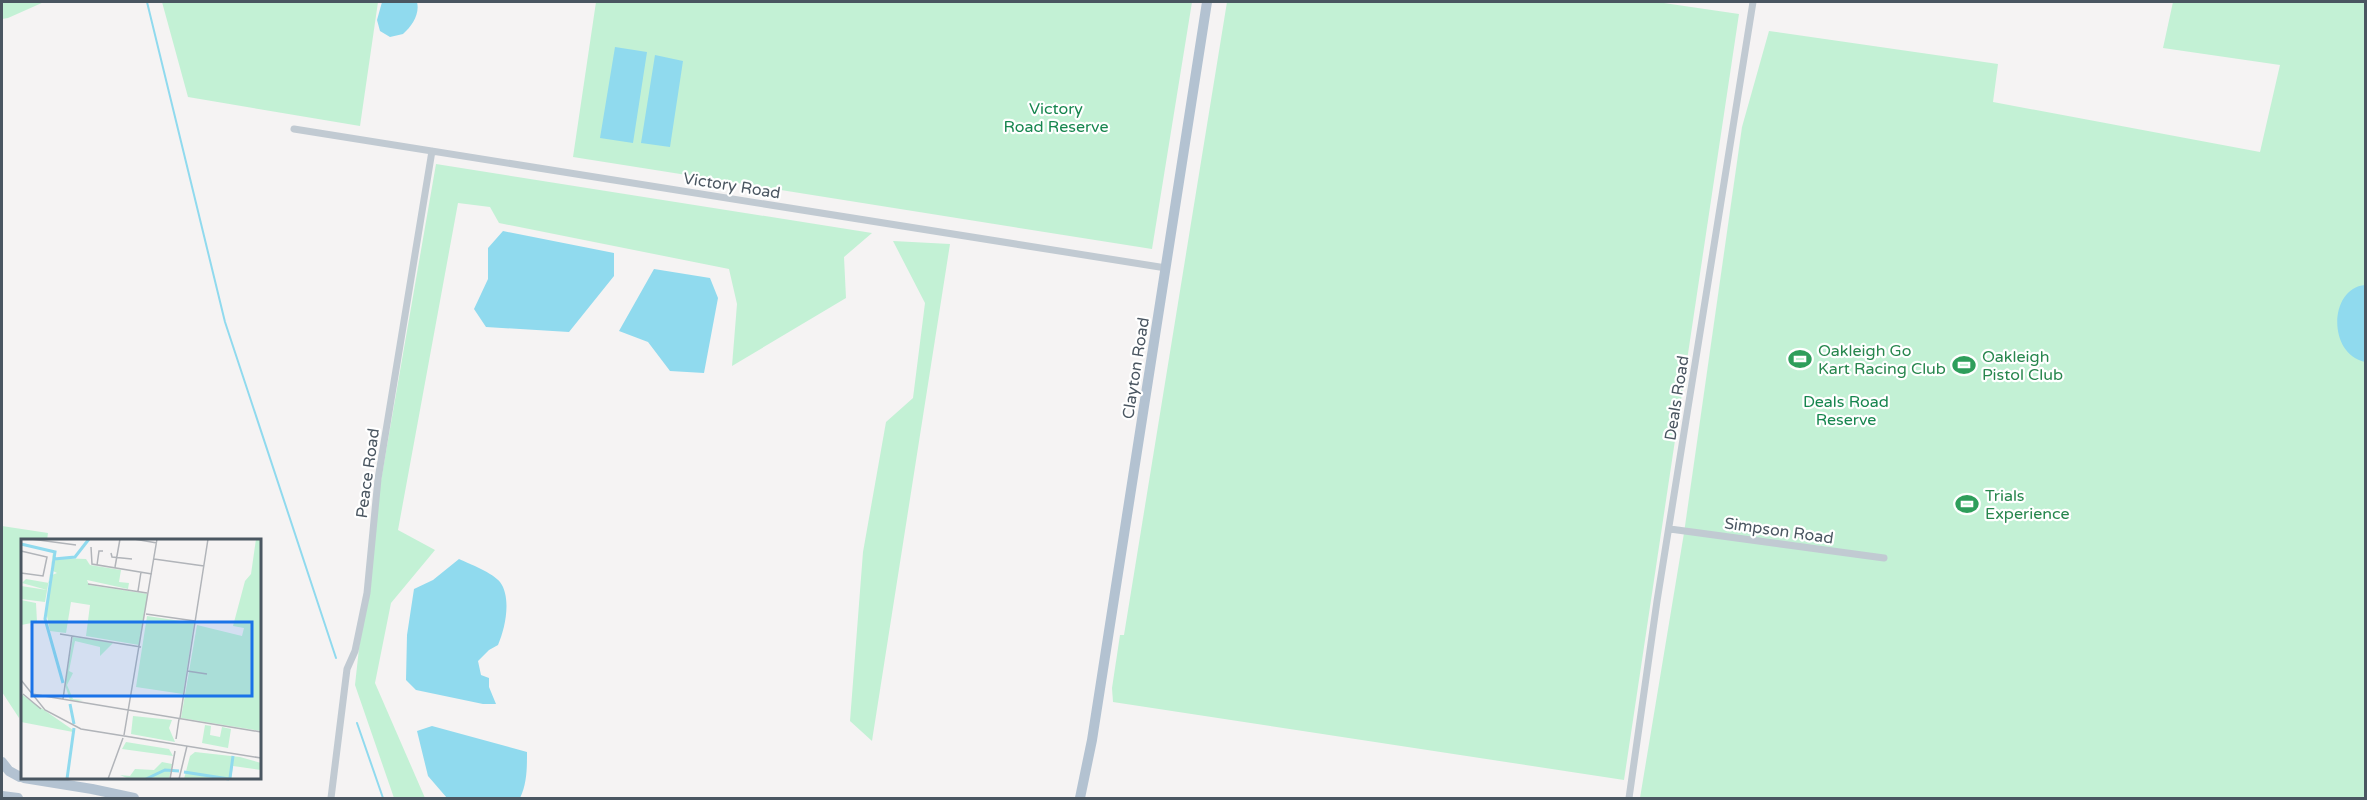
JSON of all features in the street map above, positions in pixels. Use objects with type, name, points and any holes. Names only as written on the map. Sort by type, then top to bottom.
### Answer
[{"type":"main road","name":"Clayton Road","points":[[1080,798],[1092,740],[1207,2]]},
{"type":"main road","name":"Clayton Road","points":[[1088,798],[1092,740]]},
{"type":"main road","points":[[2,762],[9,771],[21,777]]},
{"type":"main road","points":[[2,774],[21,777]]},
{"type":"main road","points":[[33,779],[134,798]]},
{"type":"main road","points":[[2,796],[18,798]]},
{"type":"street","name":"Deals Road","points":[[1629,798],[1753,2]]},
{"type":"street","name":"Victory Road","points":[[294,129],[1166,268]]},
{"type":"street","name":"Peace Road","points":[[331,798],[348,669],[355,651],[367,593],[378,479],[432,151]]},
{"type":"street","name":"Simpson Road","points":[[1670,529],[1884,558]]},
{"type":"green space","points":[[2,2],[44,2],[2,19]]},
{"type":"green space","points":[[162,2],[378,2],[360,126],[188,97]]},
{"type":"green space","name":"Victory Road Reserve","points":[[596,2],[1192,2],[1152,249],[573,157]]},
{"type":"green space","points":[[1227,2],[1657,2],[1739,14],[1624,780],[1113,702],[1112,688],[1120,635],[1124,635]]},
{"type":"green space","name":"Deals Road Reserve","points":[[2173,2],[2365,2],[2365,798],[1640,798],[1684,533],[1742,127],[1769,31],[1998,64],[1993,102],[2260,152],[2280,65],[2163,48]]},
{"type":"green space","points":[[436,164],[872,233],[844,257],[846,298],[732,366],[737,304],[729,269],[499,223],[490,207],[458,203],[398,530],[435,550],[391,603],[375,683],[425,798],[394,798],[355,685],[371,538]]},
{"type":"green space","points":[[893,241],[950,244],[872,741],[850,721],[863,552],[886,422],[913,398],[925,303]]},
{"type":"green space","points":[[2,526],[48,533],[47,539],[21,539],[21,703],[19,718],[2,692]]},
{"type":"water","points":[[382,2],[417,2],[414,20],[403,34],[390,37],[380,31],[377,20]]},
{"type":"water","points":[[615,47],[647,52],[633,143],[600,138]]},
{"type":"water","points":[[655,55],[683,61],[670,147],[641,143]]},
{"type":"water","points":[[503,231],[614,253],[614,276],[569,332],[486,327],[474,309],[488,279],[488,248]]},
{"type":"water","points":[[654,269],[710,278],[718,298],[704,373],[670,371],[648,342],[619,331]]},
{"type":"water","points":[[2366,285],[2365,362],[2353,357],[2344,347],[2337,322],[2344,297],[2353,289]]},
{"type":"water","points":[[459,559],[492,575],[500,582],[506,596],[505,622],[498,645],[478,661],[481,675],[489,678],[489,687],[496,704],[483,704],[416,690],[406,680],[407,635],[414,589],[433,580]]},
{"type":"water","points":[[432,726],[527,752],[527,770],[520,798],[447,798],[428,776],[417,731]]},
{"type":"waterway","points":[[147,2],[225,322],[336,658]]},
{"type":"waterway","points":[[357,723],[383,798]]},
{"type":"place","name":"Oakleigh Go Kart Racing Club","points":[[1800,359]]},
{"type":"place","name":"Oakleigh Pistol Club","points":[[1964,365]]},
{"type":"place","name":"Trials Experience","points":[[1967,504]]}]
